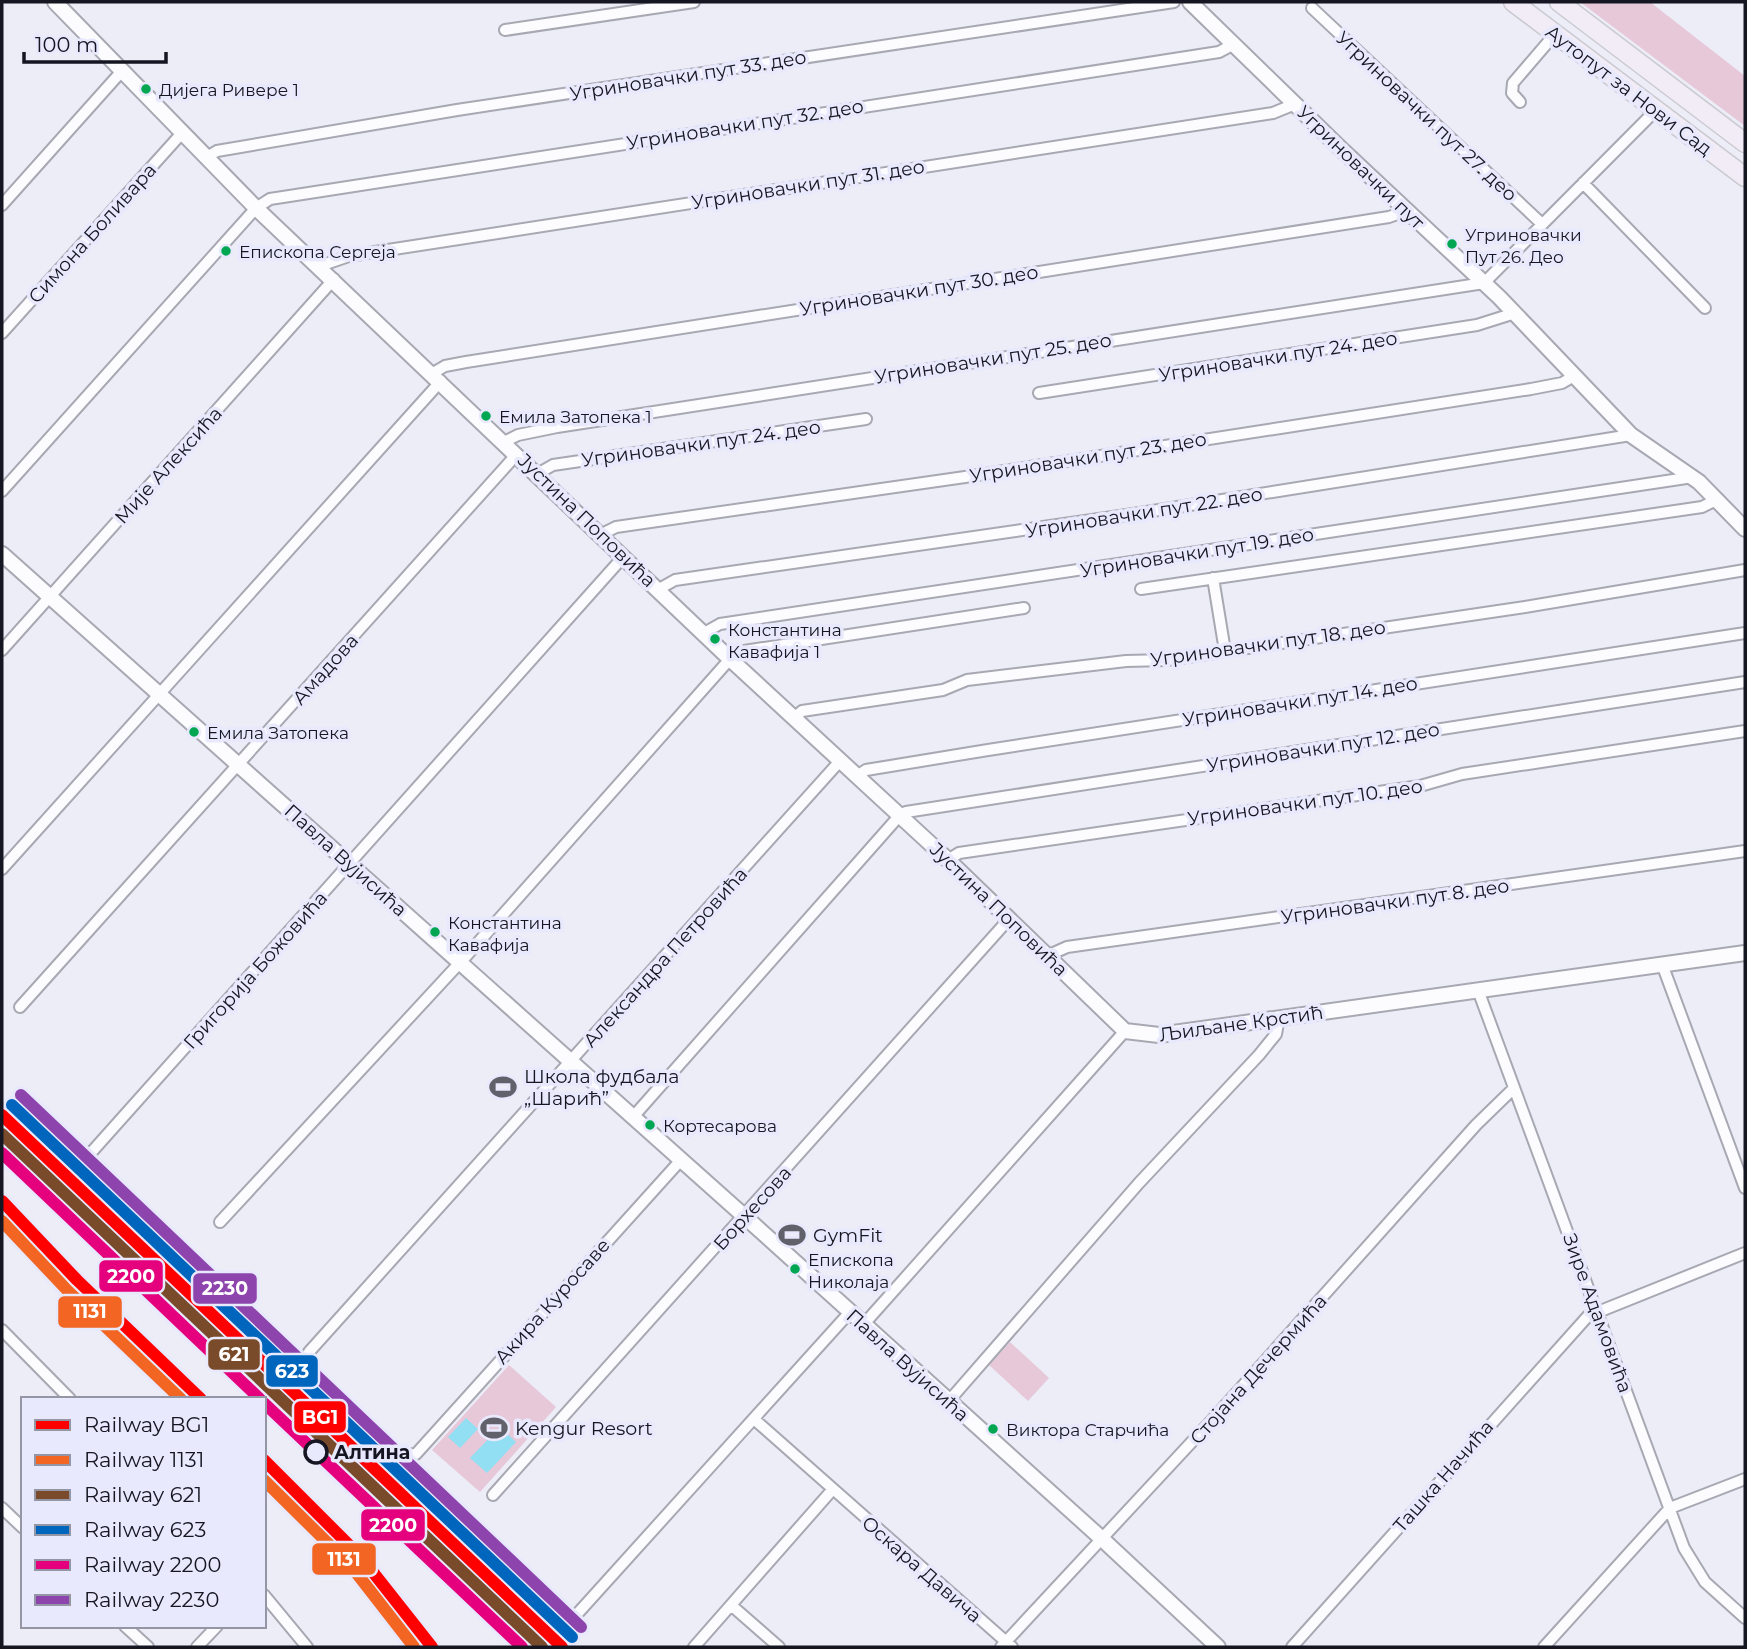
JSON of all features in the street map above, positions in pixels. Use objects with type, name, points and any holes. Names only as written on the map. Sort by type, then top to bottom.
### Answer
[{"type":"main road","name":"Аутопут за Нови Сад","points":[[1513,2],[1745,177]]},
{"type":"main road","name":"Аутопут за Нови Сад","points":[[1559,2],[1745,143]]},
{"type":"street","name":"Јустина Поповића","points":[[55,2],[256,208],[539,473],[730,659],[948,860],[1125,1031]]},
{"type":"street","points":[[505,30],[694,2]]},
{"type":"street","name":"Угриновачки пут 33. део","points":[[205,158],[212,152],[457,110],[1174,2]]},
{"type":"street","name":"Угриновачки пут","points":[[1190,2],[1515,313],[1631,435],[1693,477],[1718,499],[1745,529]]},
{"type":"street","name":"Угриновачки пут 27. део","points":[[1312,8],[1542,224]]},
{"type":"street","points":[[1520,102],[1512,93],[1513,83],[1555,34]]},
{"type":"street","name":"Угриновачки пут 32. део","points":[[256,208],[281,196],[1209,54],[1234,44]]},
{"type":"street","points":[[2,205],[121,72]]},
{"type":"street","name":"Угриновачки пут 31. део","points":[[320,266],[349,256],[1273,113],[1295,104]]},
{"type":"street","points":[[1484,283],[1656,110]]},
{"type":"street","name":"Симона Боливара","points":[[2,334],[182,133]]},
{"type":"street","points":[[1583,183],[1704,308]]},
{"type":"street","points":[[2,491],[256,208]]},
{"type":"street","name":"Угриновачки пут 30. део","points":[[437,377],[445,366],[466,362],[1389,217],[1406,211]]},
{"type":"street","name":"Мије Алексића","points":[[2,650],[334,279]]},
{"type":"street","name":"Угриновачки пут 25. део","points":[[504,442],[518,435],[557,427],[1484,283]]},
{"type":"street","name":"Угриновачки пут 24. део","points":[[1039,393],[1476,325],[1515,313]]},
{"type":"street","name":"Угриновачки пут 23. део","points":[[602,534],[615,527],[965,477],[1531,389],[1562,383],[1574,376]]},
{"type":"street","points":[[2,869],[160,695],[437,377]]},
{"type":"street","name":"Угриновачки пут 24. део","points":[[539,473],[554,465],[866,419]]},
{"type":"street","name":"Угриновачки пут 22. део","points":[[659,589],[675,580],[1153,511],[1631,435]]},
{"type":"street","name":"Амадова","points":[[20,1007],[517,454]]},
{"type":"street","name":"Угриновачки пут 19. део","points":[[704,632],[720,624],[764,617],[1693,477]]},
{"type":"street","points":[[1141,589],[1702,507],[1718,499]]},
{"type":"street","name":"Павла Вујисића","points":[[2,554],[745,1217],[1218,1647]]},
{"type":"street","name":"Григорија Божовића","points":[[46,1131],[75,1157],[89,1155],[624,556]]},
{"type":"street","name":"Угриновачки пут 18. део","points":[[794,718],[802,711],[943,690],[967,680],[1126,661],[1167,660],[1525,607],[1745,570]]},
{"type":"street","points":[[1213,578],[1225,651]]},
{"type":"street","points":[[220,1222],[460,963],[730,659],[744,650],[1024,608]]},
{"type":"street","name":"Угриновачки пут 14. део","points":[[857,776],[866,770],[988,750],[1745,633]]},
{"type":"street","name":"Угриновачки пут 12. део","points":[[900,815],[927,808],[1745,682]]},
{"type":"street","name":"Угриновачки пут 10. део","points":[[948,860],[959,853],[1420,786],[1462,774],[1745,731]]},
{"type":"street","name":"Александра Петровића","points":[[425,1444],[416,1454],[398,1455],[308,1371],[306,1358],[840,761]]},
{"type":"street","points":[[633,1117],[900,815]]},
{"type":"street","name":"Угриновачки пут 8. део","points":[[1047,956],[1067,947],[1745,851]]},
{"type":"street","name":"Борхесова","points":[[493,1495],[745,1217],[1009,919]]},
{"type":"street","name":"Љиљане Крстић","points":[[1125,1031],[1138,1035],[1159,1035],[1745,953]]},
{"type":"street","points":[[1662,964],[1745,1188]]},
{"type":"street","name":"Зире Адамовића","points":[[1478,990],[1684,1548],[1696,1569],[1745,1618]]},
{"type":"street","points":[[948,1402],[1139,1183],[1259,1055],[1276,1034],[1279,1018]]},
{"type":"street","points":[[864,1324],[1125,1031]]},
{"type":"street","name":"Стојана Дечермића","points":[[1006,1646],[1101,1538],[1242,1388],[1476,1125],[1513,1089]]},
{"type":"street","name":"Акира Куросаве","points":[[425,1444],[680,1161]]},
{"type":"street","name":"Ташка Начића","points":[[1292,1647],[1568,1336],[1598,1310],[1745,1253]]},
{"type":"street","points":[[569,1623],[755,1420],[849,1312]]},
{"type":"street","points":[[2,1330],[68,1397]]},
{"type":"street","name":"Оскара Давича","points":[[755,1420],[1006,1646]]},
{"type":"street","points":[[1544,1647],[1670,1508],[1745,1479]]},
{"type":"street","points":[[694,1647],[833,1489]]},
{"type":"street","points":[[2,1508],[21,1526]]},
{"type":"street","points":[[266,1597],[307,1647]]},
{"type":"street","points":[[732,1605],[779,1647]]},
{"type":"street","points":[[127,1628],[148,1647]]},
{"type":"street","points":[[197,1647],[215,1628]]},
{"type":"shaded area","points":[[1580,2],[1650,2],[1745,76],[1745,126]]},
{"type":"shaded area","points":[[1010,1342],[1049,1378],[1028,1401],[989,1365]]},
{"type":"shaded area","name":"Kengur Resort","points":[[509,1365],[556,1407],[480,1492],[432,1450]]},
{"type":"water","points":[[466,1418],[478,1429],[460,1448],[448,1437]]},
{"type":"water","points":[[500,1427],[516,1442],[487,1473],[470,1458]]},
{"type":"rail line","name":"2230","points":[[21,1095],[581,1627]]},
{"type":"rail line","name":"623","points":[[12,1105],[572,1637]]},
{"type":"rail line","name":"BG1","points":[[2,1115],[562,1647]]},
{"type":"rail line","name":"621","points":[[2,1134],[542,1647]]},
{"type":"rail line","name":"2200","points":[[2,1153],[258,1397]]},
{"type":"rail line","name":"BG1","points":[[2,1201],[77,1280],[199,1397]]},
{"type":"rail line","name":"1131","points":[[2,1221],[67,1290],[179,1397]]},
{"type":"rail line","name":"2200","points":[[266,1405],[522,1647]]},
{"type":"rail line","name":"BG1","points":[[266,1462],[361,1557],[432,1647]]},
{"type":"rail line","name":"1131","points":[[266,1482],[351,1566],[414,1647]]},
{"type":"place","name":"Дијега Ривере 1","points":[[146,89]]},
{"type":"place","name":"Угриновачки Пут 26. Део","points":[[1452,244]]},
{"type":"place","name":"Епископа Сергеја","points":[[226,251]]},
{"type":"place","name":"Емила Затопека 1","points":[[486,416]]},
{"type":"place","name":"Константина Кавафија 1","points":[[715,639]]},
{"type":"place","name":"Емила Затопека","points":[[194,732]]},
{"type":"place","name":"Константина Кавафија","points":[[435,932]]},
{"type":"place","name":"Школа фудбала „Шарић”","points":[[503,1087]]},
{"type":"place","name":"Кортесарова","points":[[650,1125]]},
{"type":"place","name":"GymFit","points":[[792,1235]]},
{"type":"place","name":"Епископа Николаја","points":[[795,1269]]},
{"type":"place","name":"Kengur Resort","points":[[494,1428]]},
{"type":"place","name":"Виктора Старчића","points":[[993,1429]]},
{"type":"place","name":"Алтина","points":[[316,1452]]}]
